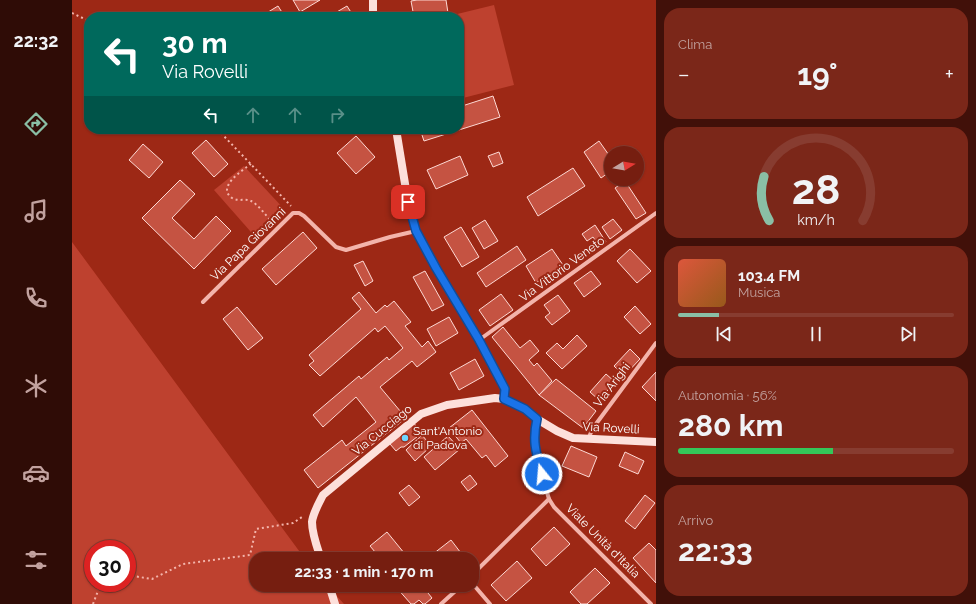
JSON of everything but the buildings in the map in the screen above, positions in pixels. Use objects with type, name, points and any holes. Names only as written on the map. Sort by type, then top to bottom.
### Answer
[{"type":"street","points":[[373,0],[373,12]]},
{"type":"street","points":[[397,134],[408,202],[416,231],[479,340],[505,389],[504,399]]},
{"type":"street","name":"Via Papa Giovanni","points":[[203,302],[293,213],[299,213],[304,216],[336,247],[346,250],[416,231]]},
{"type":"street","name":"Via Vittorio Veneto","points":[[479,340],[656,214]]},
{"type":"street","name":"Via Arighi","points":[[588,440],[593,428],[656,343]]},
{"type":"street","name":"Via Cucciago","points":[[316,508],[323,495],[421,414],[447,405],[495,398],[504,399]]},
{"type":"street","name":"Via Rovelli","points":[[504,399],[525,409],[537,419],[573,438],[588,440],[656,442]]},
{"type":"street","name":"Viale Unità d'Italia","points":[[537,419],[534,430],[534,449],[554,507],[651,604]]},
{"type":"street","points":[[479,568],[550,499]]},
{"type":"street","points":[[316,508],[312,521],[318,552]]},
{"type":"street","points":[[479,591],[490,604]]},
{"type":"street","points":[[331,592],[335,604]]},
{"type":"street","points":[[441,604],[454,592]]},
{"type":"path","points":[[72,13],[84,19]]},
{"type":"path","points":[[222,134],[291,204],[293,213]]},
{"type":"path","points":[[251,164],[232,178],[228,185],[228,192],[232,198],[237,200],[250,200],[278,228]]},
{"type":"path","points":[[136,576],[152,579],[183,564],[250,555],[256,529],[293,523],[316,508]]},
{"type":"path","points":[[93,604],[98,592]]},
{"type":"shaded area","points":[[494,5],[514,85],[464,98],[464,12]]},
{"type":"shaded area","points":[[244,166],[285,210],[257,239],[214,190]]},
{"type":"shaded area","points":[[72,242],[300,552],[249,552],[249,592],[333,592],[344,604],[72,604]]},
{"type":"place","name":"Sant'Antonio di Padova","points":[[405,438]]},
{"type":"route","points":[[408,202],[416,231],[479,340],[505,389],[504,399],[514,402],[537,419],[534,430],[534,449],[542,474]]}]
